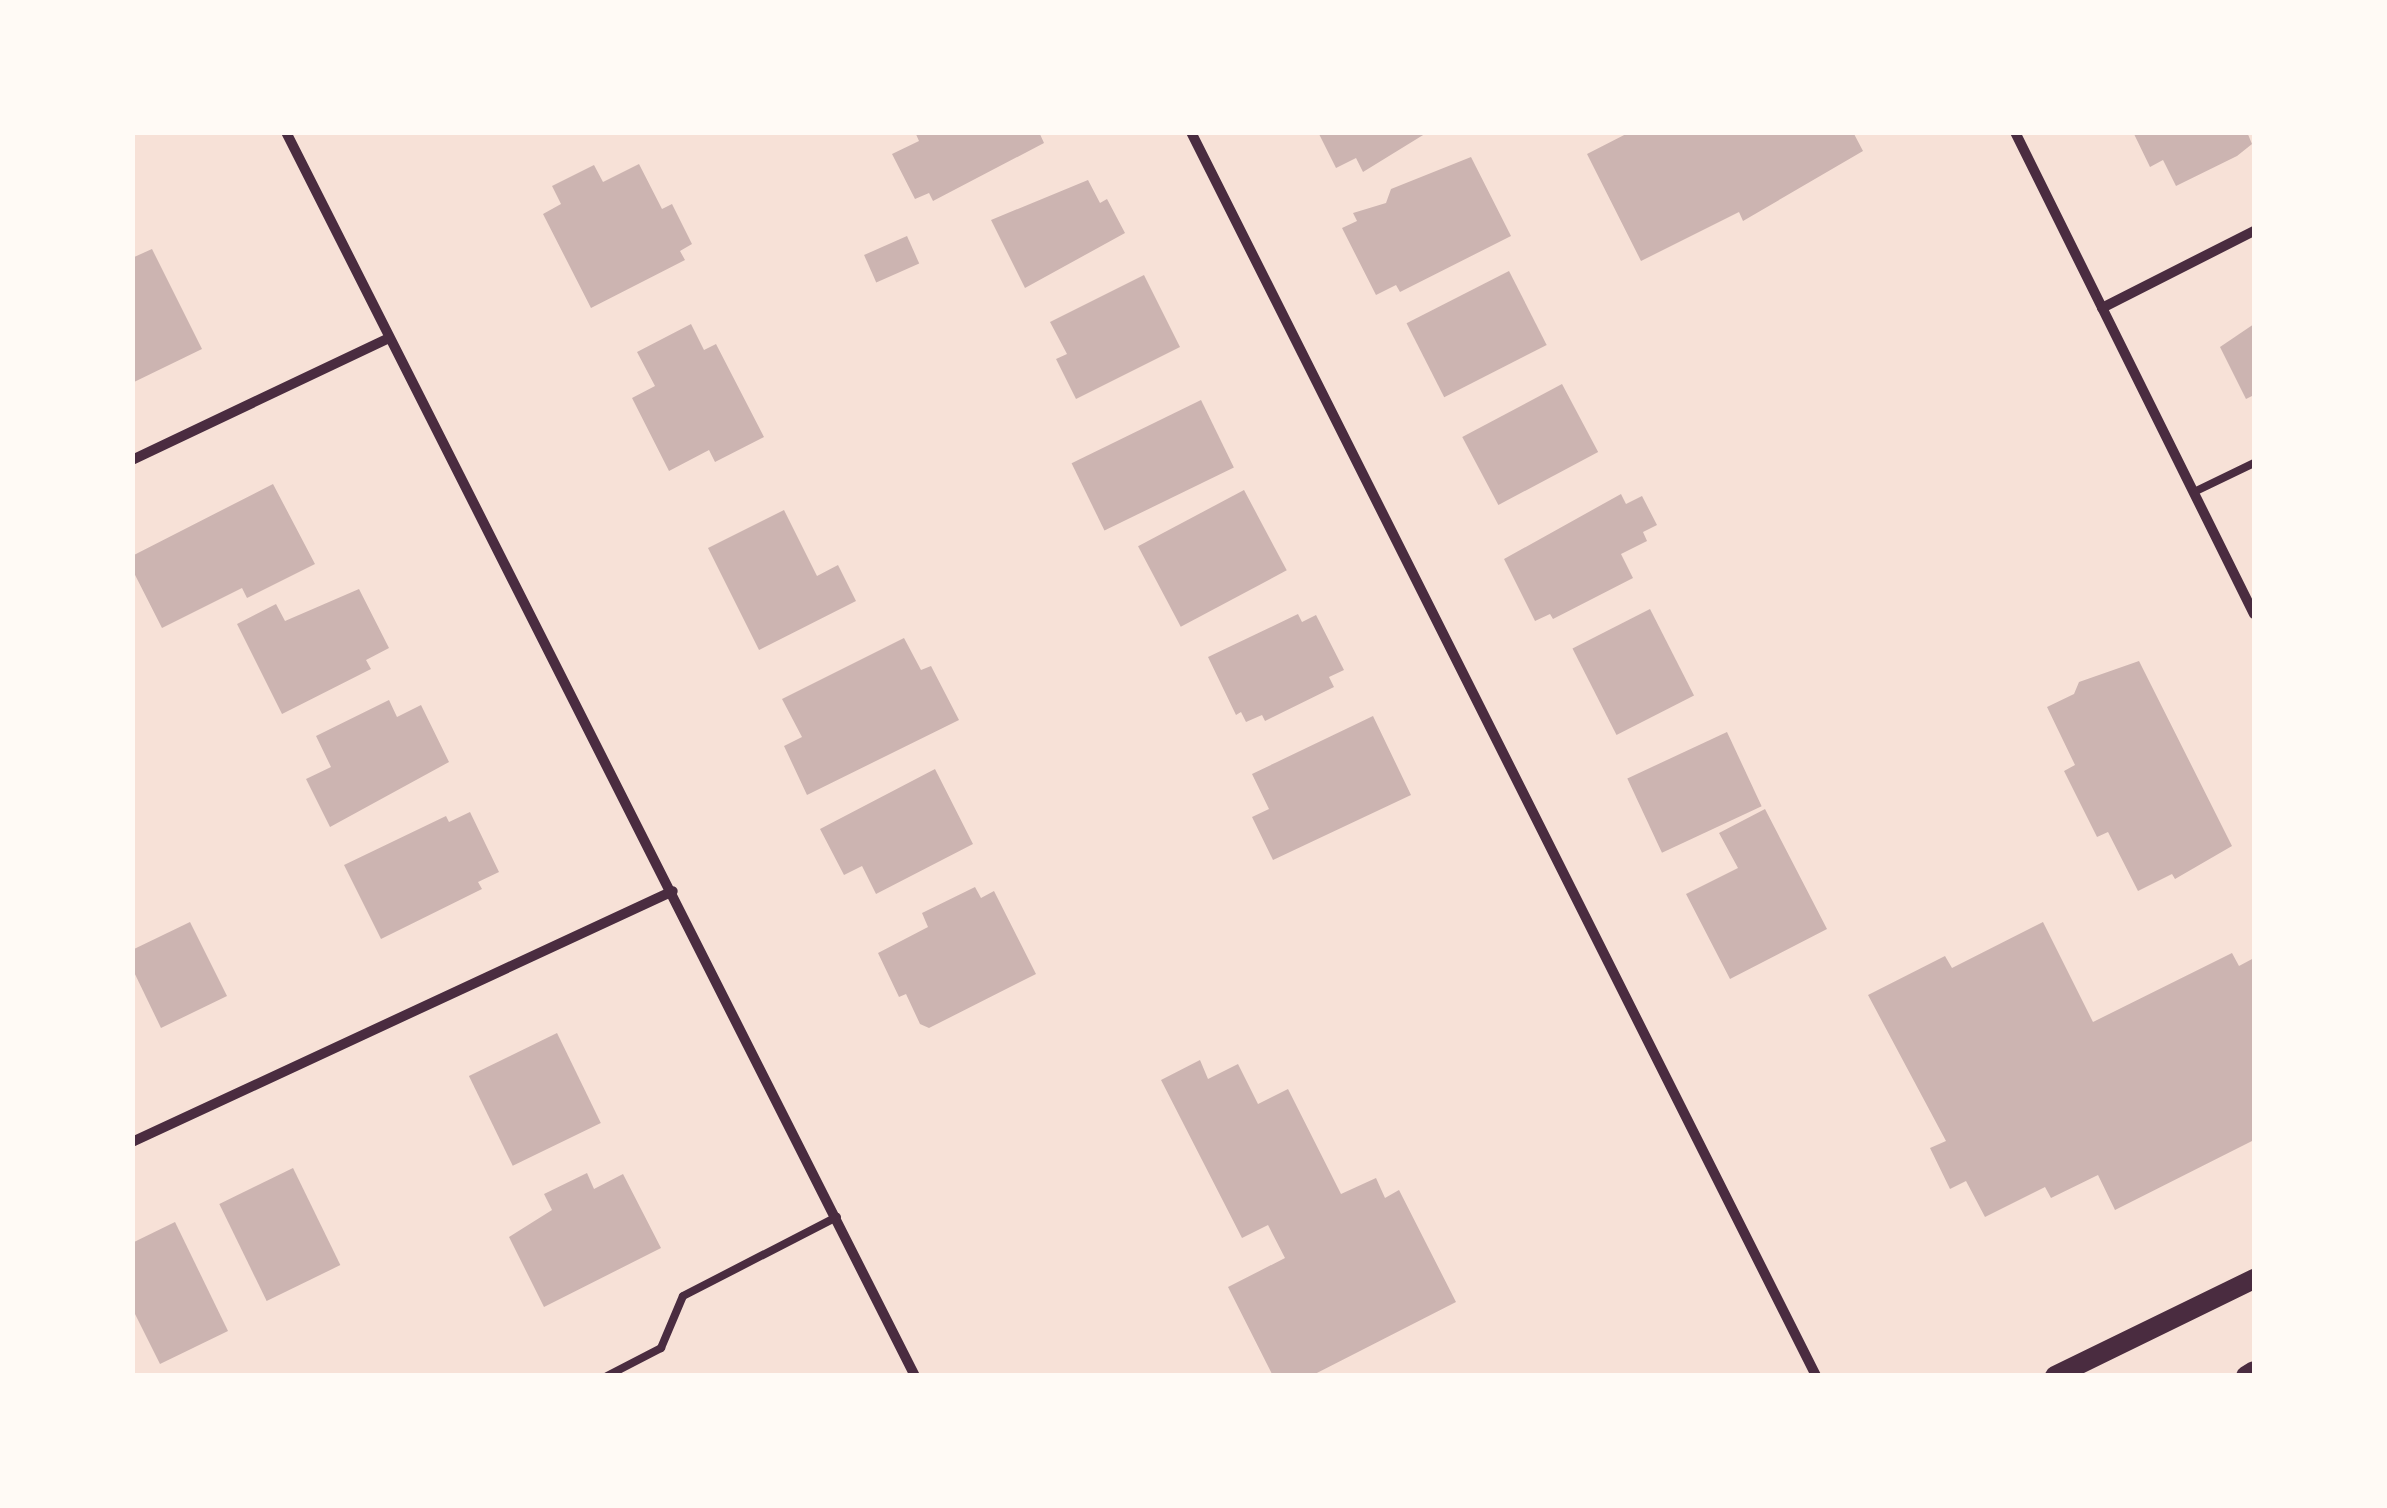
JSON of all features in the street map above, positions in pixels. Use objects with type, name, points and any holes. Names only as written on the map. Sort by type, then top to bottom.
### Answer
[{"type":"main road","points":[[2055,1376],[2254,1279]]},
{"type":"main road","points":[[2246,1376],[2254,1371]]},
{"type":"street","points":[[286,132],[915,1376]]},
{"type":"street","points":[[1191,132],[1816,1376]]},
{"type":"street","points":[[2015,132],[2254,614]]},
{"type":"street","points":[[2102,308],[2254,231]]},
{"type":"street","points":[[132,460],[389,338]]},
{"type":"street","points":[[132,1142],[673,891]]},
{"type":"lane","points":[[2194,492],[2254,462]]},
{"type":"lane","points":[[606,1376],[661,1348],[683,1296],[837,1217]]},
{"type":"building","points":[[915,132],[1039,132],[1044,143],[933,201],[929,193],[915,199],[892,154],[919,141]]},
{"type":"building","points":[[1318,132],[1428,132],[1363,172],[1356,158],[1336,168]]},
{"type":"building","points":[[1630,132],[1853,132],[1863,151],[1743,221],[1739,212],[1641,261],[1587,154]]},
{"type":"building","points":[[2247,132],[2252,144],[2237,156],[2176,186],[2163,160],[2150,167],[2134,134]]},
{"type":"building","points":[[1471,157],[1511,236],[1400,292],[1396,285],[1376,295],[1342,228],[1357,221],[1353,213],[1386,203],[1391,189]]},
{"type":"building","points":[[639,164],[662,209],[672,204],[692,244],[680,251],[685,260],[591,308],[543,214],[561,204],[552,186],[594,165],[603,182]]},
{"type":"building","points":[[1088,180],[1100,203],[1107,199],[1125,233],[1025,288],[991,220]]},
{"type":"building","points":[[907,236],[919,263],[876,283],[864,255]]},
{"type":"building","points":[[152,249],[202,349],[132,383],[132,258]]},
{"type":"building","points":[[1509,271],[1547,345],[1444,397],[1407,323]]},
{"type":"building","points":[[1144,275],[1180,347],[1076,399],[1056,359],[1067,354],[1050,322]]},
{"type":"building","points":[[691,324],[704,350],[716,344],[764,437],[715,462],[709,450],[669,471],[632,398],[655,386],[637,352]]},
{"type":"building","points":[[2254,324],[2254,395],[2246,399],[2220,347]]},
{"type":"building","points":[[1562,384],[1598,452],[1498,505],[1462,437]]},
{"type":"building","points":[[1201,400],[1234,467],[1104,531],[1072,463]]},
{"type":"building","points":[[273,484],[315,564],[247,598],[242,588],[162,628],[132,569],[132,556]]},
{"type":"building","points":[[1244,490],[1287,570],[1181,627],[1138,546]]},
{"type":"building","points":[[1621,494],[1626,504],[1642,496],[1657,525],[1643,532],[1647,541],[1621,554],[1633,578],[1553,619],[1550,614],[1535,621],[1504,559]]},
{"type":"building","points":[[784,510],[817,576],[838,565],[856,601],[759,650],[708,548]]},
{"type":"building","points":[[359,589],[389,648],[366,660],[371,669],[282,714],[237,624],[276,604],[285,621]]},
{"type":"building","points":[[1650,609],[1694,695],[1617,735],[1572,648]]},
{"type":"building","points":[[1298,614],[1302,622],[1316,615],[1344,670],[1329,677],[1334,687],[1265,721],[1262,715],[1246,722],[1241,712],[1236,715],[1208,657]]},
{"type":"building","points":[[904,638],[921,670],[931,666],[959,720],[807,795],[784,746],[802,737],[782,699]]},
{"type":"building","points":[[2139,661],[2232,846],[2175,879],[2172,874],[2138,891],[2108,832],[2097,837],[2064,771],[2075,765],[2047,707],[2074,694],[2079,682]]},
{"type":"building","points":[[389,700],[397,717],[421,705],[449,762],[330,827],[306,779],[331,767],[316,736]]},
{"type":"building","points":[[1373,716],[1411,795],[1273,860],[1252,817],[1269,809],[1252,774]]},
{"type":"building","points":[[1727,732],[1762,806],[1662,853],[1627,778]]},
{"type":"building","points":[[935,769],[973,844],[876,894],[862,866],[844,875],[820,829]]},
{"type":"building","points":[[1765,809],[1827,929],[1730,979],[1686,894],[1738,868],[1719,833]]},
{"type":"building","points":[[470,812],[499,872],[478,882],[482,889],[381,939],[344,865],[446,816],[449,822]]},
{"type":"building","points":[[975,887],[981,898],[994,891],[1036,974],[929,1028],[920,1024],[906,994],[899,997],[878,953],[928,927],[922,913]]},
{"type":"building","points":[[190,922],[227,996],[161,1028],[132,968],[132,950]]},
{"type":"building","points":[[2043,922],[2093,1022],[2232,953],[2239,966],[2254,958],[2254,1140],[2115,1210],[2098,1175],[2051,1198],[2045,1187],[1985,1217],[1966,1181],[1950,1189],[1930,1148],[1946,1141],[1868,995],[1945,956],[1952,968]]},
{"type":"building","points":[[557,1033],[601,1123],[513,1166],[469,1076]]},
{"type":"building","points":[[1200,1060],[1208,1079],[1238,1064],[1258,1104],[1288,1089],[1341,1194],[1376,1178],[1385,1198],[1399,1190],[1456,1302],[1311,1376],[1273,1376],[1228,1287],[1285,1258],[1268,1225],[1242,1238],[1161,1080]]},
{"type":"building","points":[[293,1168],[340,1265],[267,1301],[219,1204]]},
{"type":"building","points":[[587,1173],[594,1189],[623,1174],[661,1248],[544,1307],[509,1237],[552,1210],[544,1194]]},
{"type":"building","points":[[175,1222],[228,1331],[160,1364],[132,1308],[132,1243]]}]
